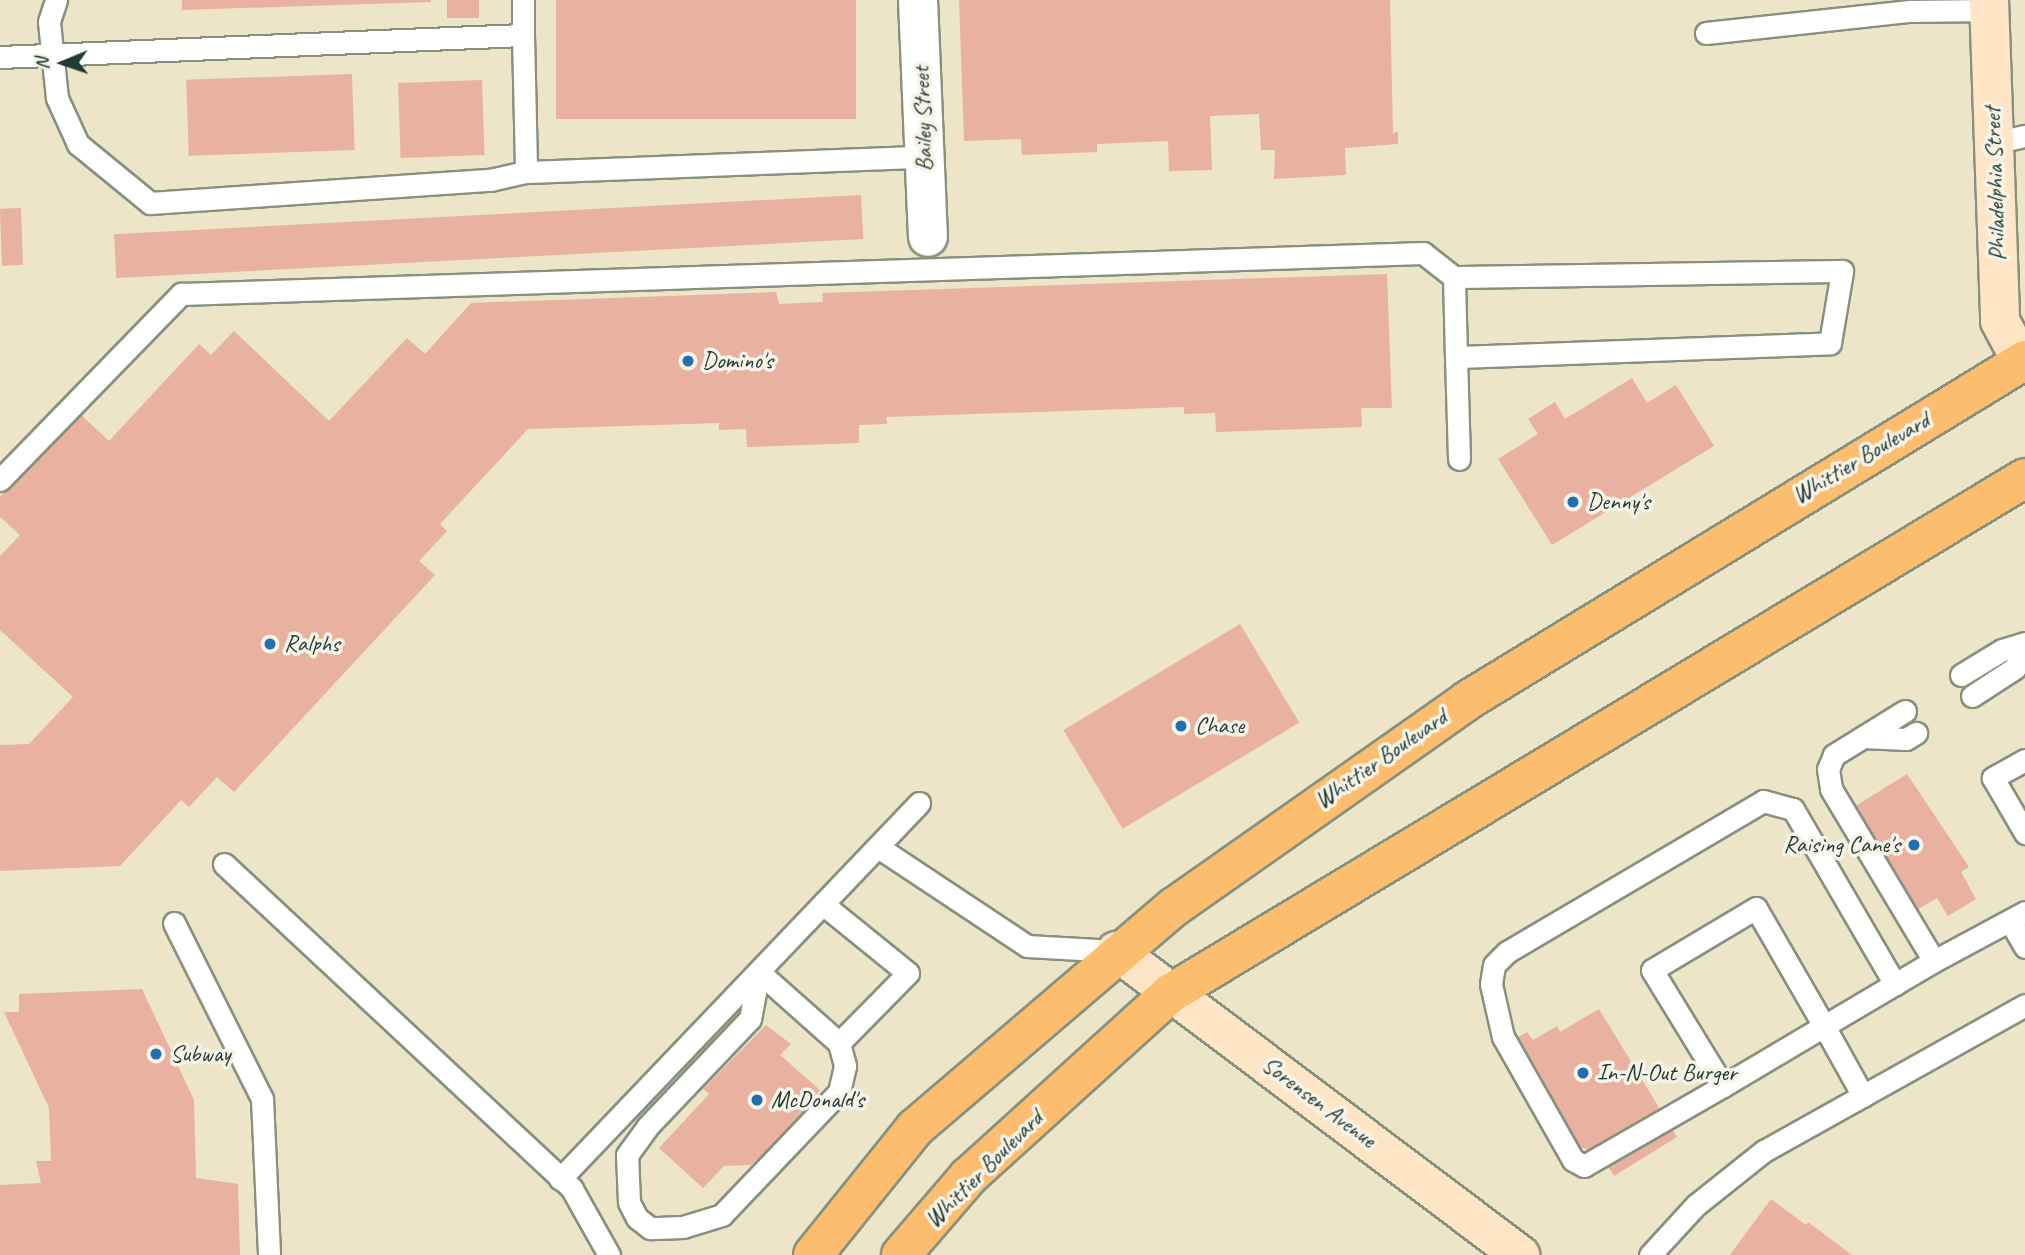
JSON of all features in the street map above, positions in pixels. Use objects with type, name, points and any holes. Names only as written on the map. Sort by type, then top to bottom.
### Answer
[{"type":"main road","name":"Whittier Boulevard","points":[[820,1250],[915,1128],[1116,951],[1372,763],[1468,700],[2024,363]]},
{"type":"main road","name":"Whittier Boulevard","points":[[901,1255],[968,1177],[1171,993],[2025,478]]},
{"type":"street","name":"Bailey Street","points":[[918,0],[928,237]]},
{"type":"street","name":"Philadelphia Street","points":[[1989,5],[2009,140],[2000,321],[2024,363]]},
{"type":"street","name":"Sorensen Avenue","points":[[1116,951],[1520,1255]]},
{"type":"lane","points":[[56,0],[49,22],[57,98],[78,144],[150,203],[490,180],[526,172],[924,156]]},
{"type":"lane","points":[[523,0],[526,172]]},
{"type":"lane","points":[[1706,33],[1989,5]]},
{"type":"lane","points":[[0,57],[523,35]]},
{"type":"lane","points":[[0,480],[181,294],[1423,253],[1454,277],[1842,271],[1830,343],[1456,357]]},
{"type":"lane","points":[[1454,277],[1459,459]]},
{"type":"lane","points":[[1961,676],[2002,650],[2025,645]]},
{"type":"lane","points":[[1972,696],[2015,668],[2025,645]]},
{"type":"lane","points":[[1905,711],[1834,755],[1828,769],[1831,789],[1934,961]]},
{"type":"lane","points":[[1863,737],[1906,739],[1916,733]]},
{"type":"lane","points":[[2025,760],[1993,778],[2025,832]]},
{"type":"lane","points":[[1895,984],[1793,808],[1763,800],[1507,952],[1494,965],[1491,984],[1503,1037],[1573,1160],[1584,1166],[1723,1086],[1934,961],[2017,917],[2025,947]]},
{"type":"lane","points":[[560,1179],[919,803]]},
{"type":"lane","points":[[878,846],[1027,946],[1116,951]]},
{"type":"lane","points":[[224,864],[560,1179],[592,1218],[609,1255]]},
{"type":"lane","points":[[824,905],[908,973],[839,1043]]},
{"type":"lane","points":[[1723,1086],[1652,970],[1756,908],[1863,1096]]},
{"type":"lane","points":[[174,923],[262,1099],[269,1255]]},
{"type":"lane","points":[[759,972],[839,1043],[845,1066],[839,1092],[722,1214],[662,1230],[637,1219],[625,1181],[627,1155],[647,1127],[750,1019],[759,972]]},
{"type":"lane","points":[[1650,1255],[1732,1175],[1863,1096],[2025,1005]]},
{"type":"building","points":[[182,0],[431,0],[431,2],[182,10]]},
{"type":"building","points":[[447,0],[479,0],[479,18],[447,18]]},
{"type":"building","points":[[556,0],[856,0],[856,119],[556,119]]},
{"type":"building","points":[[959,0],[1390,0],[1393,133],[1398,132],[1398,144],[1345,148],[1346,175],[1274,179],[1275,150],[1261,150],[1259,114],[1210,116],[1212,170],[1169,171],[1168,141],[1097,144],[1097,152],[1022,155],[1021,139],[964,141]]},
{"type":"building","points":[[352,74],[355,150],[189,156],[186,80]]},
{"type":"building","points":[[482,80],[485,155],[401,158],[398,83]]},
{"type":"building","points":[[861,195],[863,239],[116,278],[114,234]]},
{"type":"building","points":[[21,208],[23,265],[2,266],[0,209]]},
{"type":"building","points":[[1387,274],[1392,408],[1361,408],[1362,427],[1216,432],[1215,413],[1184,414],[1184,407],[886,417],[887,424],[859,425],[859,443],[747,447],[746,429],[719,430],[719,423],[528,429],[440,524],[447,531],[419,561],[435,575],[234,792],[217,777],[189,807],[181,800],[120,866],[0,871],[0,745],[29,744],[73,697],[0,630],[0,556],[20,535],[0,517],[0,497],[79,413],[109,441],[199,344],[211,355],[234,331],[329,421],[407,338],[425,354],[471,303],[776,292],[779,304],[823,302],[822,293]]},
{"type":"building","name":"Denny's","points":[[1632,378],[1647,403],[1676,385],[1714,446],[1552,545],[1498,459],[1538,434],[1528,419],[1555,402],[1565,419]]},
{"type":"building","name":"Chase","points":[[1240,624],[1299,723],[1123,829],[1063,730]]},
{"type":"building","name":"Raising Cane's","points":[[1907,774],[1969,867],[1961,872],[1976,899],[1948,916],[1937,898],[1915,911],[1854,807]]},
{"type":"building","points":[[142,989],[194,1100],[196,1178],[238,1184],[240,1255],[0,1255],[0,1185],[41,1183],[36,1161],[51,1161],[49,1108],[4,1012],[19,1012],[19,994]]},
{"type":"building","name":"In-N-Out Burger","points":[[1599,1009],[1677,1137],[1614,1176],[1600,1153],[1573,1145],[1509,1042],[1527,1032],[1533,1040],[1557,1026],[1560,1032]]},
{"type":"building","name":"McDonald's","points":[[766,1025],[791,1044],[780,1055],[820,1090],[805,1107],[813,1114],[802,1125],[797,1120],[767,1153],[763,1167],[756,1160],[751,1165],[724,1166],[703,1188],[659,1148],[709,1094],[703,1089]]},
{"type":"building","points":[[1771,1199],[1806,1225],[1808,1222],[1852,1255],[1730,1255]]},
{"type":"place","name":"Domino's","points":[[688,361]]},
{"type":"place","name":"Denny's","points":[[1573,502]]},
{"type":"place","name":"Ralphs","points":[[270,644]]},
{"type":"place","name":"Chase","points":[[1181,726]]},
{"type":"place","name":"Raising Cane's","points":[[1914,845]]},
{"type":"place","name":"Subway","points":[[156,1054]]},
{"type":"place","name":"In-N-Out Burger","points":[[1583,1073]]},
{"type":"place","name":"McDonald's","points":[[757,1100]]}]
